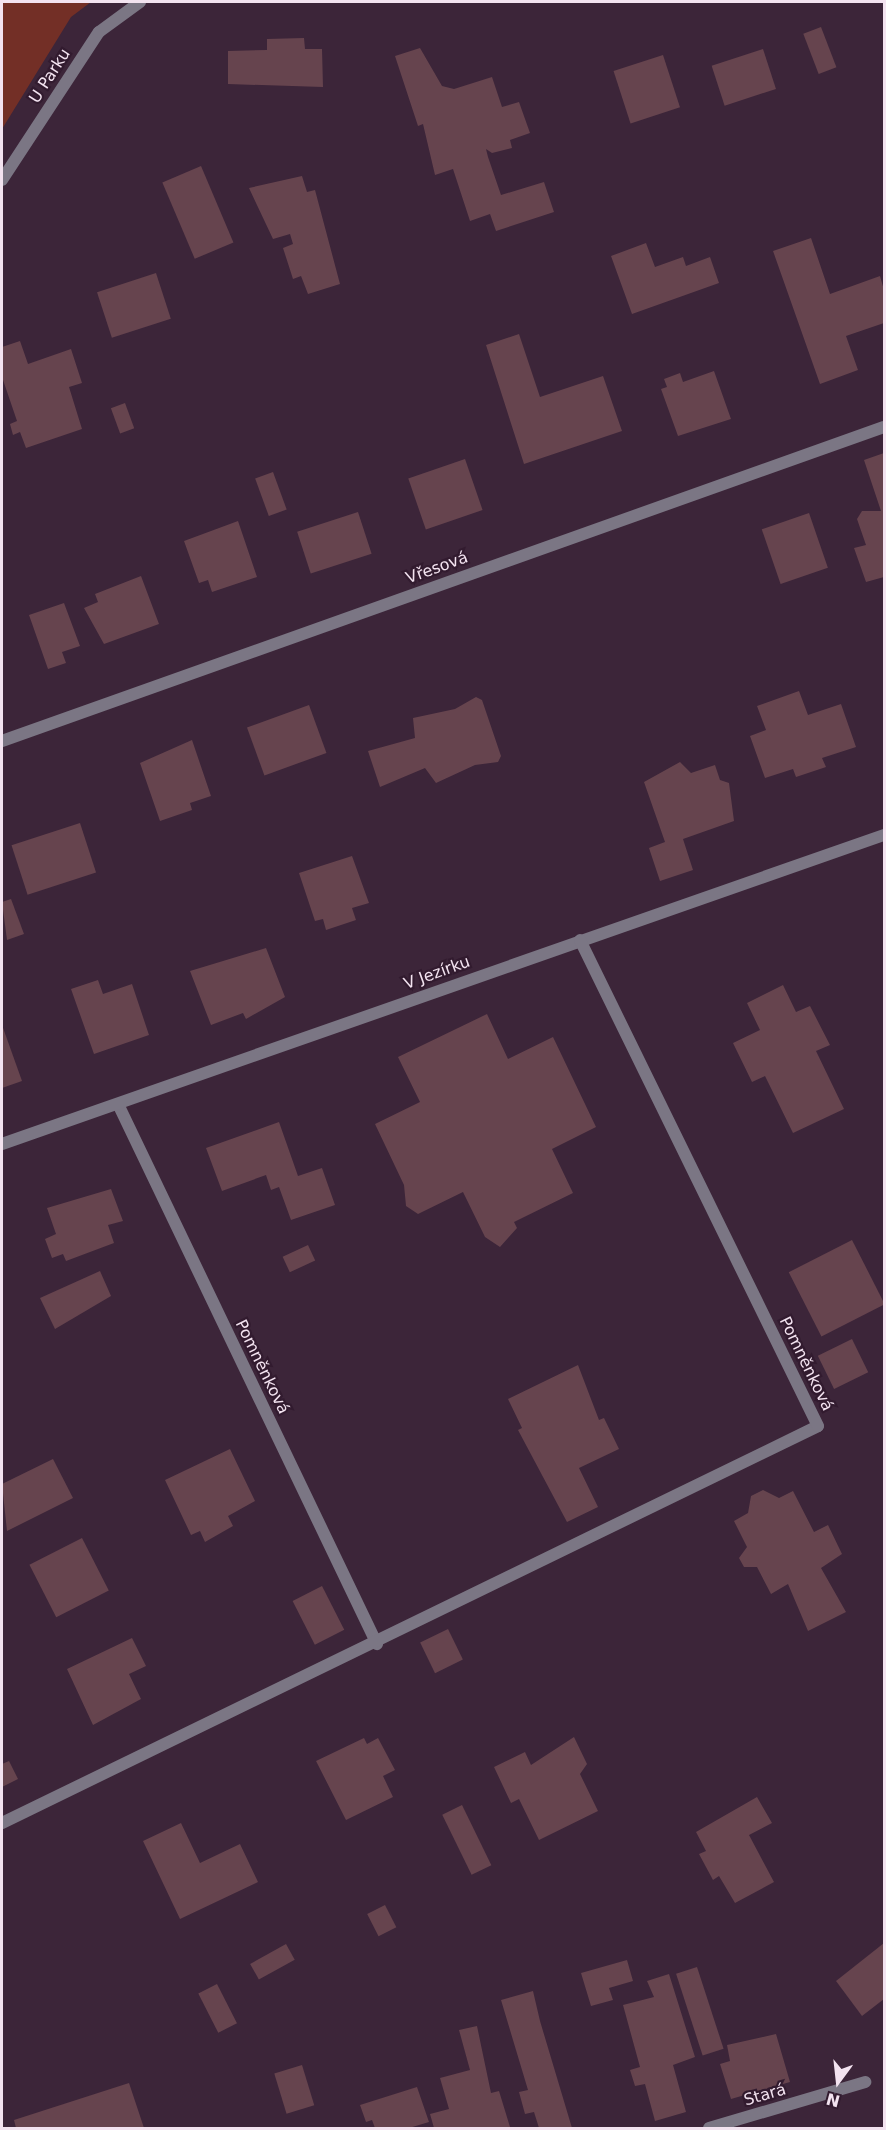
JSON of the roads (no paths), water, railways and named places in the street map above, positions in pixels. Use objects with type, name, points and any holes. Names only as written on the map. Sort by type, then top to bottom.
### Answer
[{"type":"street","name":"U Parku","points":[[2,180],[99,32],[140,2]]},
{"type":"street","name":"Vřesová","points":[[2,741],[885,427]]},
{"type":"street","name":"V Jezírku","points":[[2,1144],[885,835]]},
{"type":"street","name":"Pomněnková","points":[[2,1823],[377,1644],[818,1426],[580,940]]},
{"type":"street","name":"Pomněnková","points":[[118,1104],[377,1644]]},
{"type":"street","name":"Stará","points":[[709,2128],[865,2082]]}]
